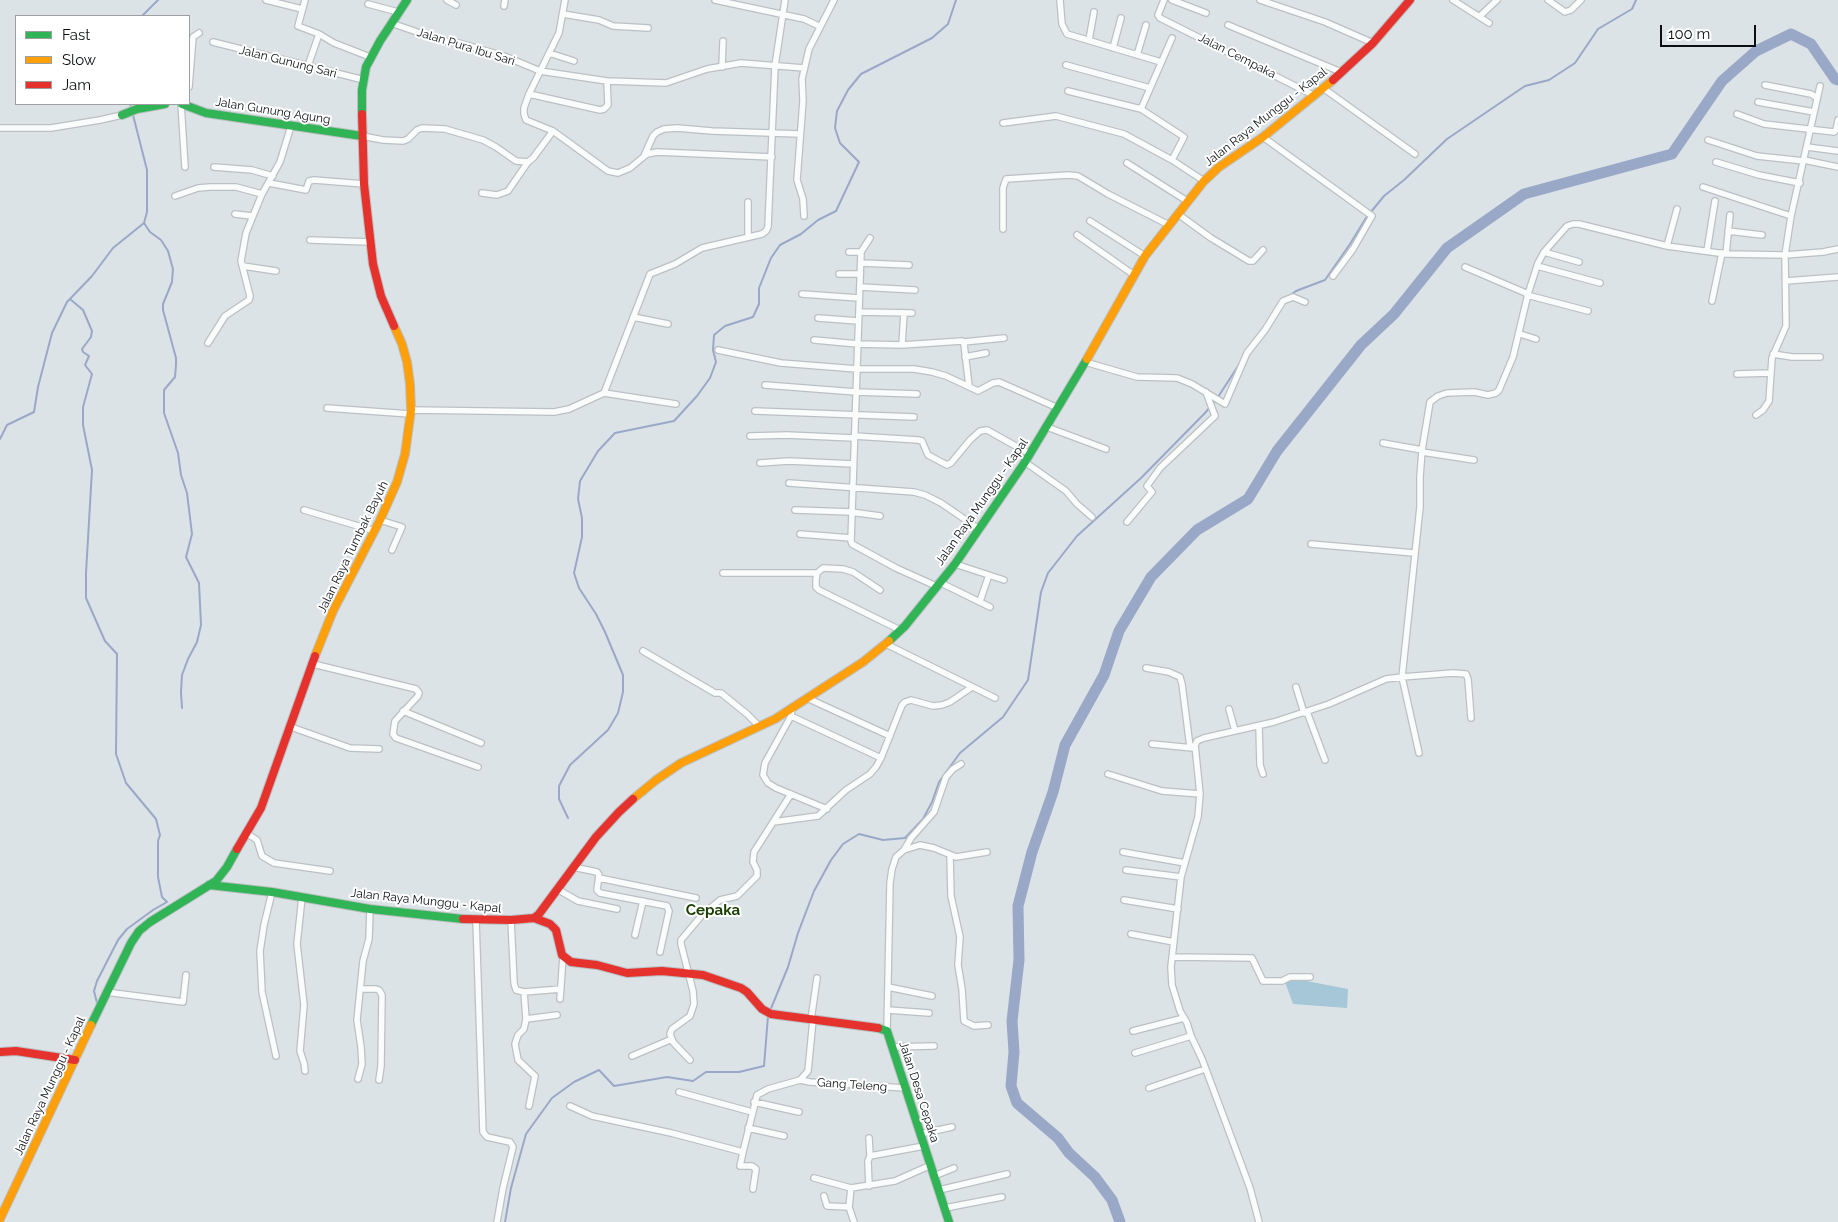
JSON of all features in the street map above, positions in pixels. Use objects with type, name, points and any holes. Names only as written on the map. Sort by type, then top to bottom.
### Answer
[{"type":"street","points":[[266,0],[302,9]]},
{"type":"street","points":[[305,0],[298,26],[370,57]]},
{"type":"street","name":"Jalan Raya Tumbak Bayuh","points":[[210,885],[223,872],[261,808],[333,611],[380,520],[397,482],[405,454],[410,412],[410,384],[402,344],[376,281],[364,184],[362,136],[364,80],[370,57],[407,0]]},
{"type":"street","points":[[447,0],[456,5]]},
{"type":"street","points":[[565,0],[559,33],[524,108],[526,120],[553,131],[608,171],[618,173],[624,172],[644,156],[657,152],[772,157]]},
{"type":"street","points":[[715,0],[804,19],[819,26]]},
{"type":"street","points":[[604,393],[650,274],[676,264],[702,248],[762,234],[768,226],[775,66],[786,0]]},
{"type":"street","points":[[804,216],[803,199],[797,180],[803,101],[802,79],[808,49],[834,0]]},
{"type":"street","points":[[1060,0],[1063,30],[1067,34],[1161,62]]},
{"type":"street","name":"Jalan Cempaka","points":[[1164,0],[1159,16],[1316,96]]},
{"type":"street","points":[[1172,0],[1206,13]]},
{"type":"street","points":[[1260,0],[1325,22],[1373,43]]},
{"type":"street","name":"Jalan Raya Munggu - Kapal","points":[[0,1220],[106,992],[131,943],[139,931],[164,912],[210,885],[272,892],[370,909],[476,920],[534,918],[539,914],[596,837],[619,812],[656,780],[681,763],[792,712],[808,698],[863,662],[886,644],[919,610],[955,564],[1025,462],[1085,362],[1145,256],[1187,201],[1219,167],[1316,96],[1373,43],[1410,0]]},
{"type":"street","points":[[1453,0],[1489,23]]},
{"type":"street","points":[[1480,16],[1497,0]]},
{"type":"street","points":[[1548,0],[1565,12],[1571,10],[1580,0]]},
{"type":"street","points":[[368,4],[398,12]]},
{"type":"street","points":[[1089,40],[1094,12]]},
{"type":"street","points":[[563,14],[599,20],[613,26],[648,28]]},
{"type":"street","points":[[1113,48],[1121,18]]},
{"type":"street","name":"Jalan Pura Ibu Sari","points":[[391,23],[443,41],[459,43],[504,56],[540,71],[608,81],[666,83],[707,69],[741,64],[804,68]]},
{"type":"street","points":[[1228,25],[1341,72]]},
{"type":"street","points":[[1136,55],[1146,26]]},
{"type":"street","points":[[190,74],[193,37],[199,33]]},
{"type":"street","points":[[308,66],[319,34]]},
{"type":"street","points":[[1141,109],[1172,38]]},
{"type":"street","points":[[722,67],[723,41]]},
{"type":"street","name":"Jalan Gunung Sari","points":[[213,42],[364,80]]},
{"type":"street","points":[[549,53],[574,61]]},
{"type":"street","points":[[1066,65],[1150,88]]},
{"type":"street","points":[[529,94],[604,109],[608,106],[608,81]]},
{"type":"street","points":[[1765,85],[1811,94],[1817,98]]},
{"type":"street","points":[[1756,415],[1763,410],[1769,401],[1773,354],[1786,326],[1786,255],[1791,216],[1800,183],[1820,86]]},
{"type":"street","points":[[1323,88],[1415,154]]},
{"type":"street","points":[[1068,91],[1141,109],[1184,137],[1172,160]]},
{"type":"street","points":[[1758,102],[1814,112]]},
{"type":"street","points":[[0,128],[51,128],[100,120],[159,105]]},
{"type":"street","points":[[184,105],[185,168]]},
{"type":"street","name":"Jalan Gunung Agung","points":[[187,105],[206,112],[362,136]]},
{"type":"street","points":[[1737,114],[1759,122],[1810,130],[1835,131],[1838,120]]},
{"type":"street","points":[[1004,123],[1056,116],[1124,134],[1172,160],[1204,182]]},
{"type":"street","points":[[208,343],[225,316],[249,300],[250,296],[241,261],[246,233],[262,194],[270,183],[280,162],[291,126]]},
{"type":"street","points":[[362,136],[382,140],[403,141],[422,128],[445,129],[483,140],[516,161],[528,162]]},
{"type":"street","points":[[644,156],[653,136],[664,129],[800,134]]},
{"type":"street","points":[[482,193],[497,195],[503,194],[508,190],[553,131]]},
{"type":"street","points":[[1263,136],[1372,216],[1353,248],[1333,276]]},
{"type":"street","points":[[1708,140],[1757,156],[1838,167]]},
{"type":"street","points":[[1807,147],[1838,151]]},
{"type":"street","points":[[1716,162],[1759,175],[1800,183]]},
{"type":"street","points":[[1127,163],[1187,201]]},
{"type":"street","points":[[214,167],[252,170],[272,176]]},
{"type":"street","points":[[1003,229],[1003,188],[1006,178],[1068,175],[1078,176],[1168,225]]},
{"type":"street","points":[[270,183],[306,190],[309,180],[364,184]]},
{"type":"street","points":[[176,196],[198,188],[210,187],[236,187],[262,194]]},
{"type":"street","points":[[1703,187],[1791,216]]},
{"type":"street","points":[[1707,251],[1715,201]]},
{"type":"street","points":[[748,202],[748,237]]},
{"type":"street","points":[[1667,246],[1677,209]]},
{"type":"street","points":[[236,214],[252,216]]},
{"type":"street","points":[[1178,214],[1211,238],[1249,261],[1253,261],[1262,250]]},
{"type":"street","points":[[1712,301],[1724,253],[1730,215]]},
{"type":"street","points":[[1090,221],[1145,256]]},
{"type":"street","points":[[1419,753],[1402,677],[1420,507],[1422,451],[1429,408],[1432,399],[1447,393],[1474,392],[1488,395],[1496,393],[1502,385],[1520,334],[1528,294],[1537,266],[1544,252],[1567,226],[1576,223],[1667,246],[1724,253],[1786,255],[1838,249]]},
{"type":"street","points":[[1728,231],[1762,235]]},
{"type":"street","points":[[1077,235],[1134,275]]},
{"type":"street","points":[[851,541],[860,263],[861,252],[870,238]]},
{"type":"street","points":[[310,240],[370,242]]},
{"type":"street","points":[[849,252],[861,252]]},
{"type":"street","points":[[1544,252],[1579,262]]},
{"type":"street","points":[[860,263],[909,265]]},
{"type":"street","points":[[243,266],[276,271]]},
{"type":"street","points":[[1537,266],[1600,282]]},
{"type":"street","points":[[1465,267],[1528,294],[1588,311]]},
{"type":"street","points":[[839,274],[860,274]]},
{"type":"street","points":[[1786,281],[1838,276]]},
{"type":"street","points":[[860,287],[915,290]]},
{"type":"street","points":[[802,294],[859,298]]},
{"type":"street","points":[[1085,362],[1137,377],[1177,378],[1224,404],[1247,354],[1283,301],[1293,297],[1304,302]]},
{"type":"street","points":[[859,312],[912,313]]},
{"type":"street","points":[[902,345],[904,313]]},
{"type":"street","points":[[632,317],[668,324]]},
{"type":"street","points":[[818,318],[858,320]]},
{"type":"street","points":[[1520,334],[1536,339]]},
{"type":"street","points":[[814,340],[902,345],[1004,338]]},
{"type":"street","points":[[962,342],[968,386]]},
{"type":"street","points":[[718,350],[781,364],[932,372],[980,391],[993,383],[999,382],[1058,408]]},
{"type":"street","points":[[965,357],[986,353]]},
{"type":"street","points":[[1773,354],[1792,357],[1820,357]]},
{"type":"street","points":[[1737,374],[1770,372]]},
{"type":"street","points":[[765,385],[856,392],[917,394]]},
{"type":"street","points":[[327,408],[410,412],[554,412],[569,409],[604,393],[676,404]]},
{"type":"street","points":[[1127,522],[1152,492],[1147,486],[1160,468],[1215,416],[1208,394]]},
{"type":"street","points":[[755,411],[914,417]]},
{"type":"street","points":[[1047,427],[1106,449]]},
{"type":"street","points":[[750,436],[787,435],[918,440],[922,441],[928,455],[946,465],[951,463],[980,431],[987,430],[1030,454]]},
{"type":"street","points":[[1383,444],[1474,460]]},
{"type":"street","points":[[760,463],[789,461],[853,464]]},
{"type":"street","points":[[1025,462],[1066,491],[1077,504],[1092,516]]},
{"type":"street","points":[[789,483],[900,490],[925,495],[979,529]]},
{"type":"street","points":[[304,510],[375,530]]},
{"type":"street","points":[[795,510],[852,512],[880,516]]},
{"type":"street","points":[[380,520],[402,527],[392,550]]},
{"type":"street","points":[[800,534],[851,541],[896,568],[980,601],[990,607]]},
{"type":"street","points":[[1311,544],[1414,553]]},
{"type":"street","points":[[955,564],[1004,580]]},
{"type":"street","points":[[880,590],[853,572],[843,568],[826,567],[820,570],[815,584],[817,589],[900,630]]},
{"type":"street","points":[[723,573],[817,574]]},
{"type":"street","points":[[980,601],[989,575]]},
{"type":"street","points":[[886,644],[995,698]]},
{"type":"street","points":[[643,651],[715,693],[721,693],[760,727]]},
{"type":"street","points":[[313,664],[416,689],[418,696],[403,711],[393,728],[393,734],[396,738],[478,767]]},
{"type":"street","points":[[1146,668],[1169,672],[1180,677],[1200,794],[1198,817],[1181,877],[1174,942],[1172,985],[1175,997],[1187,1023],[1190,1036],[1205,1069],[1250,1188],[1259,1222]]},
{"type":"street","points":[[1193,748],[1197,741],[1204,738],[1259,726],[1306,712],[1386,679],[1402,677],[1453,673],[1466,674],[1471,718]]},
{"type":"street","points":[[773,822],[815,818],[846,790],[870,774],[881,758],[902,704],[911,700],[932,706],[942,705],[950,702],[972,687]]},
{"type":"street","points":[[1296,687],[1325,760]]},
{"type":"street","points":[[808,698],[890,736]]},
{"type":"street","points":[[1229,709],[1235,731]]},
{"type":"street","points":[[403,711],[481,743]]},
{"type":"street","points":[[827,809],[768,784],[762,775],[765,763],[792,712],[881,758]]},
{"type":"street","points":[[1259,726],[1260,765],[1263,774]]},
{"type":"street","points":[[291,727],[350,748],[379,749]]},
{"type":"street","points":[[1152,744],[1193,748]]},
{"type":"street","points":[[887,1031],[888,918],[892,869],[896,857],[904,850],[934,812],[946,776],[961,764]]},
{"type":"street","points":[[1108,774],[1162,791],[1200,794]]},
{"type":"street","points":[[690,1060],[672,1040],[670,1031],[692,1013],[693,991],[681,944],[682,940],[709,908],[720,900],[737,896],[756,876],[753,862],[754,852],[791,794]]},
{"type":"street","points":[[246,833],[257,840],[262,856],[267,860],[280,865],[330,871]]},
{"type":"street","points":[[904,850],[913,846],[927,846],[960,857],[987,852]]},
{"type":"street","points":[[1123,852],[1185,863]]},
{"type":"street","points":[[950,855],[952,896],[960,937],[958,965],[964,1022],[974,1026],[988,1026]]},
{"type":"street","points":[[573,867],[597,872],[599,878],[597,890],[600,893],[667,906],[669,908],[660,952]]},
{"type":"street","points":[[1126,870],[1181,877]]},
{"type":"street","points":[[223,872],[225,881],[231,888]]},
{"type":"street","points":[[599,878],[696,898]]},
{"type":"street","points":[[557,889],[582,902],[617,909]]},
{"type":"street","points":[[272,892],[260,951],[262,992],[276,1056]]},
{"type":"street","points":[[302,897],[297,944],[304,1005],[300,1051],[305,1071]]},
{"type":"street","points":[[1124,900],[1178,909]]},
{"type":"street","points":[[635,935],[643,901]]},
{"type":"street","points":[[358,1079],[362,1064],[357,1020],[363,961],[369,939],[370,909]]},
{"type":"street","points":[[534,918],[550,924],[556,930],[564,957],[560,999]]},
{"type":"street","points":[[476,920],[483,1132],[487,1137],[510,1142],[513,1147],[497,1222]]},
{"type":"street","points":[[512,920],[514,986],[518,992],[561,989]]},
{"type":"street","points":[[1131,934],[1174,942]]},
{"type":"street","points":[[1173,956],[1252,958],[1264,981],[1282,981],[1290,978],[1310,976]]},
{"type":"street","name":"Jalan Desa Cepaka","points":[[564,957],[571,962],[597,965],[622,972],[662,971],[702,975],[741,988],[747,992],[762,1010],[771,1014],[881,1027],[887,1031],[949,1222]]},
{"type":"street","points":[[106,992],[183,1002],[186,975]]},
{"type":"street","points":[[753,1188],[756,1169],[752,1166],[740,1166],[754,1102],[757,1095],[762,1092],[800,1080],[808,1071],[817,978]]},
{"type":"street","points":[[888,987],[932,996]]},
{"type":"street","points":[[360,988],[376,989],[382,995],[381,1066],[379,1080]]},
{"type":"street","points":[[524,992],[526,1019],[524,1029],[518,1035],[515,1044],[518,1060],[535,1076],[529,1106]]},
{"type":"street","points":[[888,1010],[929,1013]]},
{"type":"street","points":[[526,1019],[556,1015]]},
{"type":"street","points":[[1133,1031],[1184,1018]]},
{"type":"street","points":[[1135,1052],[1190,1036]]},
{"type":"street","points":[[632,1056],[672,1040]]},
{"type":"street","points":[[892,1046],[934,1046]]},
{"type":"street","points":[[0,1052],[16,1051],[76,1060]]},
{"type":"street","points":[[1149,1088],[1205,1069]]},
{"type":"street","name":"Gang Teleng","points":[[800,1080],[906,1088]]},
{"type":"street","points":[[679,1092],[752,1112]]},
{"type":"street","points":[[754,1102],[799,1112]]},
{"type":"street","points":[[570,1106],[592,1116],[671,1133],[743,1152]]},
{"type":"street","points":[[748,1128],[784,1136]]},
{"type":"street","points":[[920,1134],[952,1128]]},
{"type":"street","points":[[868,1186],[869,1138]]},
{"type":"street","points":[[870,1156],[924,1146]]},
{"type":"street","points":[[814,1178],[851,1188],[895,1181],[931,1165]]},
{"type":"street","points":[[934,1176],[954,1168]]},
{"type":"street","points":[[939,1190],[1007,1174]]},
{"type":"street","points":[[851,1188],[849,1207],[854,1222]]},
{"type":"street","points":[[824,1196],[827,1206],[849,1207]]},
{"type":"street","points":[[945,1208],[1002,1197]]},
{"type":"shaded area","points":[[1291,978],[1348,989],[1347,1008],[1293,1004],[1285,982]]},
{"type":"waterway","points":[[143,15],[158,0]]},
{"type":"waterway","points":[[568,818],[559,799],[559,786],[570,765],[608,730],[618,713],[623,692],[623,675],[605,632],[579,588],[574,573],[582,537],[582,518],[578,499],[580,481],[598,451],[615,433],[674,421],[697,396],[710,378],[716,362],[713,350],[714,335],[725,326],[753,317],[759,304],[759,288],[771,258],[780,245],[801,234],[818,220],[836,211],[859,162],[840,143],[835,128],[837,111],[848,90],[861,74],[932,38],[948,24],[956,0]]},
{"type":"waterway","points":[[1288,297],[1296,291],[1325,280],[1366,218],[1384,196],[1404,180],[1447,139],[1525,86],[1549,80],[1575,63],[1598,29],[1632,9],[1636,0]]},
{"type":"waterway","points":[[1120,1222],[1112,1200],[1095,1177],[1069,1153],[1058,1138],[1017,1103],[1011,1086],[1014,1052],[1012,1021],[1019,960],[1018,906],[1032,852],[1053,792],[1065,745],[1104,675],[1119,631],[1151,577],[1197,530],[1248,499],[1277,451],[1361,345],[1394,314],[1447,248],[1524,194],[1672,154],[1722,81],[1756,51],[1791,34],[1811,44],[1835,79],[1838,80]]},
{"type":"waterway","points":[[130,105],[132,110]]},
{"type":"waterway","points":[[0,439],[7,425],[34,412],[38,387],[52,333],[67,302],[92,276],[113,248],[144,223],[147,212],[147,170],[133,115]]},
{"type":"waterway","points":[[144,223],[150,232],[161,240],[168,251],[173,269],[172,282],[163,304],[163,310],[176,358],[176,365],[175,377],[164,390],[164,413],[178,453],[181,475],[187,493],[192,534],[186,557],[199,583],[201,625],[197,642],[182,675],[182,708]]},
{"type":"waterway","points":[[70,299],[83,310],[92,331],[91,337],[82,349],[89,356],[85,365],[92,374],[83,407],[83,425],[92,470],[86,598],[105,641],[117,654],[116,754],[126,783],[156,819],[160,835],[158,841],[158,877],[162,897],[167,902],[127,929],[118,940],[97,981],[94,991],[97,1003]]},
{"type":"waterway","points":[[1218,397],[1240,363]]},
{"type":"waterway","points":[[770,1011],[788,967],[798,933],[814,891],[831,860],[843,844],[859,834],[883,840],[905,838],[923,819],[932,802],[939,782],[960,753],[1003,717],[1028,680],[1041,592],[1048,573],[1077,536],[1141,478],[1215,401]]},
{"type":"waterway","points":[[505,1222],[511,1188],[526,1134],[552,1098],[574,1082],[599,1070],[614,1086],[667,1077],[693,1081],[706,1072],[739,1072],[764,1066],[768,1016]]},
{"type":"waterway","points":[[0,1210],[9,1192]]},
{"type":"traffic: fast","points":[[362,114],[362,90],[366,67],[380,41],[407,0]]},
{"type":"traffic: fast","points":[[122,115],[137,109],[159,105]]},
{"type":"traffic: fast","points":[[185,105],[206,113],[362,136]]},
{"type":"traffic: fast","points":[[889,641],[905,626],[955,564],[1025,462],[1087,359]]},
{"type":"traffic: fast","points":[[91,1025],[131,943],[139,931],[150,922],[216,881],[227,867],[237,849]]},
{"type":"traffic: fast","points":[[209,885],[272,892],[370,909],[463,919]]},
{"type":"traffic: fast","points":[[878,1028],[887,1031],[949,1222]]},
{"type":"traffic: slow","points":[[1087,359],[1145,256],[1204,181],[1219,167],[1263,137],[1333,80]]},
{"type":"traffic: slow","points":[[315,656],[333,611],[380,520],[397,482],[405,454],[411,410],[410,384],[407,362],[394,326]]},
{"type":"traffic: slow","points":[[633,799],[681,763],[775,719],[863,662],[889,641]]},
{"type":"traffic: slow","points":[[0,1219],[91,1025]]},
{"type":"traffic: jam","points":[[1333,80],[1373,43],[1410,0]]},
{"type":"traffic: jam","points":[[362,114],[364,184],[373,264],[381,296],[394,326]]},
{"type":"traffic: jam","points":[[237,849],[261,808],[315,656]]},
{"type":"traffic: jam","points":[[463,919],[511,920],[534,918],[539,914],[596,837],[633,799]]},
{"type":"traffic: jam","points":[[534,918],[550,924],[556,930],[562,955],[571,962],[597,965],[627,973],[662,971],[703,975],[741,988],[762,1009],[771,1014],[878,1028]]},
{"type":"traffic: jam","points":[[0,1052],[16,1051],[75,1060]]},
{"type":"district","name":"Cepaka","points":[[713,910]]}]
